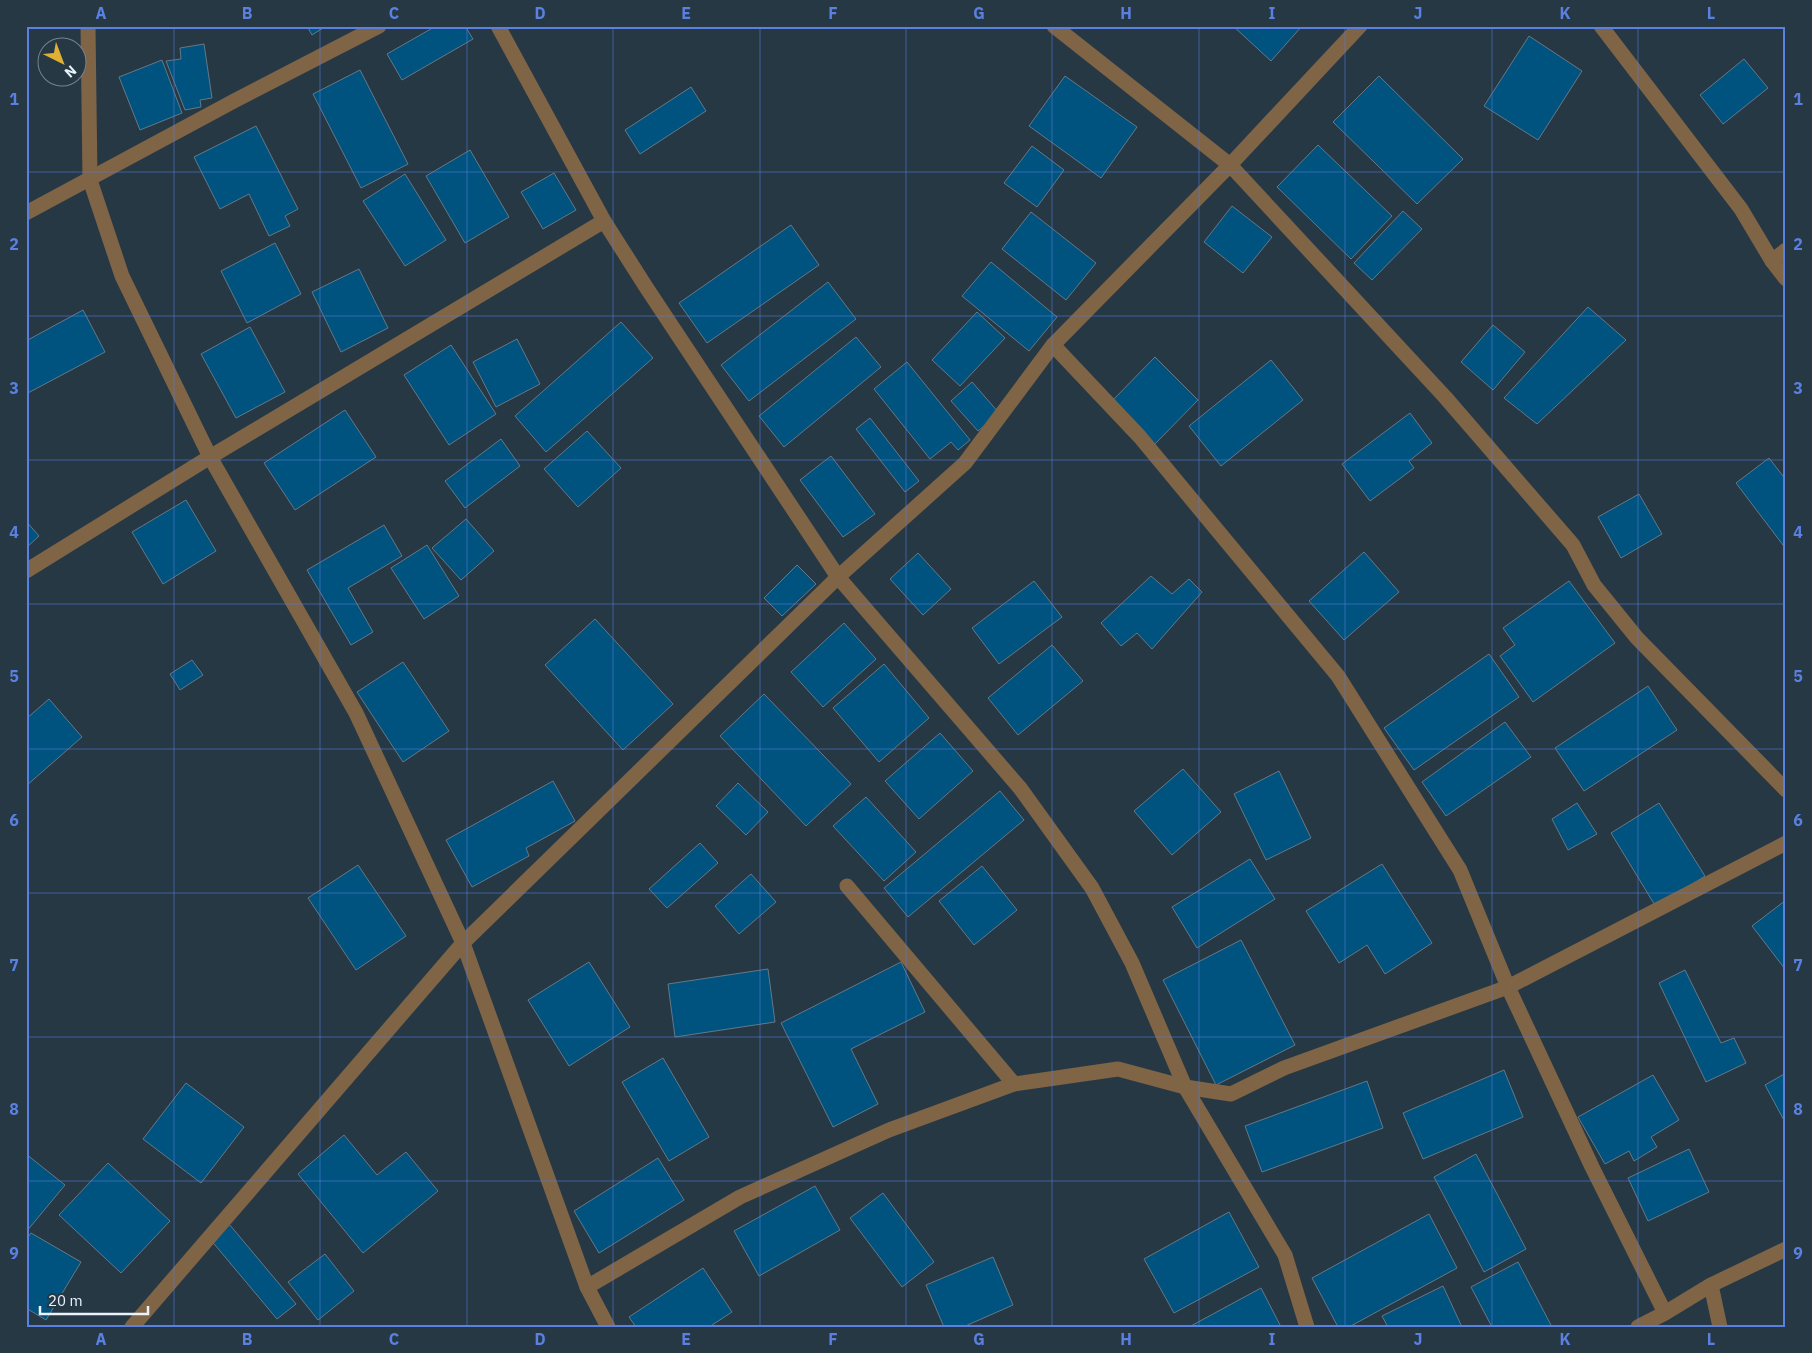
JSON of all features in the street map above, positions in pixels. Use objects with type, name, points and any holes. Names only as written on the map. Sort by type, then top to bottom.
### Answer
[{"type":"street","points":[[88,26],[90,180],[122,276],[210,457],[356,713],[463,943],[587,1287],[608,1327]]},
{"type":"street","points":[[26,213],[234,101],[379,26]]},
{"type":"street","points":[[498,26],[604,222],[838,577],[1020,788],[1092,888],[1132,963],[1185,1088],[1285,1255],[1307,1327]]},
{"type":"street","points":[[1054,26],[1230,165],[1445,397],[1567,538],[1573,545],[1594,585],[1637,638],[1786,790]]},
{"type":"street","points":[[132,1327],[463,943],[838,577],[965,463],[1053,345],[1230,165],[1360,26]]},
{"type":"street","points":[[1601,26],[1740,209],[1772,261],[1786,279]]},
{"type":"street","points":[[26,571],[210,457],[604,222]]},
{"type":"street","points":[[1772,261],[1786,250]]},
{"type":"street","points":[[1053,345],[1140,437],[1338,676],[1460,870],[1508,987],[1592,1167],[1665,1313]]},
{"type":"street","points":[[587,1287],[740,1197],[889,1130],[1014,1084],[1118,1069],[1185,1088],[1231,1094],[1284,1068],[1508,987],[1786,844]]},
{"type":"street","points":[[847,886],[1014,1084]]},
{"type":"street","points":[[1638,1327],[1711,1285],[1786,1249]]},
{"type":"street","points":[[1711,1285],[1720,1327]]},
{"type":"building","points":[[307,26],[326,26],[312,35]]},
{"type":"building","points":[[436,26],[465,26],[473,39],[402,80],[387,54]]},
{"type":"building","points":[[1233,26],[1302,26],[1271,61]]},
{"type":"building","points":[[1529,36],[1582,71],[1538,140],[1484,106]]},
{"type":"building","points":[[204,44],[212,98],[200,100],[201,107],[185,110],[166,61],[181,59],[180,48]]},
{"type":"building","points":[[1744,59],[1768,88],[1723,124],[1700,95]]},
{"type":"building","points":[[162,60],[182,113],[140,130],[119,77]]},
{"type":"building","points":[[360,70],[408,164],[361,188],[313,94]]},
{"type":"building","points":[[1065,76],[1137,127],[1101,178],[1029,126]]},
{"type":"building","points":[[1379,76],[1463,159],[1417,204],[1333,122]]},
{"type":"building","points":[[691,87],[706,111],[640,154],[625,130]]},
{"type":"building","points":[[256,126],[298,209],[285,216],[290,226],[269,236],[249,194],[220,209],[194,157]]},
{"type":"building","points":[[1318,145],[1392,216],[1351,259],[1277,187]]},
{"type":"building","points":[[1032,146],[1064,170],[1037,207],[1004,183]]},
{"type":"building","points":[[470,150],[509,217],[465,243],[426,176]]},
{"type":"building","points":[[554,173],[576,210],[543,229],[521,192]]},
{"type":"building","points":[[405,174],[446,240],[405,266],[363,201]]},
{"type":"building","points":[[1232,206],[1272,237],[1243,273],[1204,242]]},
{"type":"building","points":[[1403,211],[1422,229],[1372,280],[1354,263]]},
{"type":"building","points":[[1031,212],[1096,263],[1066,300],[1002,249]]},
{"type":"building","points":[[791,225],[819,265],[707,343],[679,303]]},
{"type":"building","points":[[275,243],[301,294],[247,323],[221,271]]},
{"type":"building","points":[[991,262],[1057,317],[1029,351],[962,296]]},
{"type":"building","points":[[359,269],[388,328],[341,352],[312,292]]},
{"type":"building","points":[[828,282],[856,319],[749,401],[721,365]]},
{"type":"building","points":[[1588,307],[1626,340],[1537,424],[1504,398]]},
{"type":"building","points":[[83,310],[105,352],[26,394],[26,341]]},
{"type":"building","points":[[977,312],[1005,338],[960,386],[932,360]]},
{"type":"building","points":[[621,322],[653,358],[546,452],[515,416]]},
{"type":"building","points":[[1493,325],[1525,352],[1493,390],[1461,362]]},
{"type":"building","points":[[250,327],[285,392],[236,418],[201,354]]},
{"type":"building","points":[[856,337],[881,367],[784,447],[759,416]]},
{"type":"building","points":[[517,339],[540,384],[496,407],[473,362]]},
{"type":"building","points":[[451,345],[496,414],[449,445],[404,375]]},
{"type":"building","points":[[1155,357],[1198,400],[1154,445],[1111,402]]},
{"type":"building","points":[[1271,360],[1303,400],[1221,466],[1189,426]]},
{"type":"building","points":[[907,362],[970,440],[958,450],[951,442],[930,459],[874,389]]},
{"type":"building","points":[[972,382],[999,413],[978,431],[951,401]]},
{"type":"building","points":[[345,410],[376,457],[295,510],[264,463]]},
{"type":"building","points":[[1410,413],[1432,443],[1409,461],[1414,468],[1370,501],[1342,464]]},
{"type":"building","points":[[870,418],[919,481],[905,492],[856,429]]},
{"type":"building","points":[[587,431],[621,468],[578,507],[544,469]]},
{"type":"building","points":[[501,439],[520,466],[465,508],[445,481]]},
{"type":"building","points":[[831,456],[875,514],[843,537],[800,480]]},
{"type":"building","points":[[1769,458],[1786,480],[1786,549],[1736,483]]},
{"type":"building","points":[[1639,494],[1662,534],[1621,558],[1598,517]]},
{"type":"building","points":[[186,500],[216,551],[163,584],[132,532]]},
{"type":"building","points":[[466,519],[494,551],[461,580],[432,548]]},
{"type":"building","points":[[26,521],[39,536],[26,548]]},
{"type":"building","points":[[384,525],[402,556],[348,588],[373,632],[351,645],[307,570]]},
{"type":"building","points":[[427,545],[459,596],[424,619],[391,568]]},
{"type":"building","points":[[1364,552],[1399,592],[1344,640],[1309,601]]},
{"type":"building","points":[[918,553],[951,589],[923,615],[890,579]]},
{"type":"building","points":[[797,565],[816,584],[782,616],[764,598]]},
{"type":"building","points":[[1151,576],[1172,594],[1189,579],[1202,592],[1152,649],[1137,633],[1121,646],[1101,623]]},
{"type":"building","points":[[1034,581],[1062,617],[999,664],[972,628]]},
{"type":"building","points":[[1569,581],[1615,643],[1533,702],[1500,656],[1515,645],[1503,628]]},
{"type":"building","points":[[595,619],[673,704],[623,750],[545,665]]},
{"type":"building","points":[[844,623],[876,659],[823,707],[791,672]]},
{"type":"building","points":[[1052,645],[1083,681],[1018,735],[988,698]]},
{"type":"building","points":[[1489,654],[1519,697],[1414,770],[1384,728]]},
{"type":"building","points":[[192,660],[203,675],[180,690],[170,674]]},
{"type":"building","points":[[403,662],[449,731],[403,762],[357,692]]},
{"type":"building","points":[[884,664],[929,718],[879,762],[833,708]]},
{"type":"building","points":[[1648,686],[1677,730],[1584,791],[1555,748]]},
{"type":"building","points":[[764,694],[851,784],[806,826],[720,736]]},
{"type":"building","points":[[49,699],[82,737],[26,786],[26,719]]},
{"type":"building","points":[[1505,722],[1531,757],[1446,816],[1422,782]]},
{"type":"building","points":[[940,733],[973,771],[919,819],[885,781]]},
{"type":"building","points":[[1183,769],[1221,812],[1172,855],[1134,811]]},
{"type":"building","points":[[1279,771],[1311,838],[1266,860],[1234,794]]},
{"type":"building","points":[[553,781],[575,821],[526,848],[529,856],[472,887],[446,840]]},
{"type":"building","points":[[738,783],[768,812],[746,835],[716,806]]},
{"type":"building","points":[[1000,791],[1024,820],[908,917],[884,888]]},
{"type":"building","points":[[866,797],[916,852],[884,881],[833,826]]},
{"type":"building","points":[[1577,803],[1597,834],[1568,850],[1552,819]]},
{"type":"building","points":[[1659,803],[1705,876],[1656,907],[1611,833]]},
{"type":"building","points":[[700,843],[718,863],[667,908],[649,889]]},
{"type":"building","points":[[1250,859],[1275,899],[1197,948],[1172,907]]},
{"type":"building","points":[[1382,864],[1432,943],[1385,974],[1367,945],[1339,963],[1306,911]]},
{"type":"building","points":[[358,865],[406,936],[356,970],[308,898]]},
{"type":"building","points":[[982,866],[1017,910],[974,945],[939,901]]},
{"type":"building","points":[[751,874],[776,902],[739,934],[715,906]]},
{"type":"building","points":[[1786,900],[1786,968],[1785,969],[1752,926]]},
{"type":"building","points":[[1241,940],[1295,1045],[1216,1085],[1163,980]]},
{"type":"building","points":[[589,962],[630,1027],[569,1066],[528,1000]]},
{"type":"building","points":[[901,962],[925,1012],[851,1049],[878,1104],[833,1127],[781,1023]]},
{"type":"building","points":[[768,969],[775,1022],[675,1037],[668,984]]},
{"type":"building","points":[[1685,970],[1721,1043],[1734,1038],[1746,1063],[1706,1082],[1659,983]]},
{"type":"building","points":[[663,1058],[709,1137],[669,1161],[622,1082]]},
{"type":"building","points":[[1504,1070],[1523,1117],[1423,1159],[1403,1113]]},
{"type":"building","points":[[1786,1073],[1786,1124],[1765,1085]]},
{"type":"building","points":[[1653,1075],[1679,1120],[1651,1137],[1657,1147],[1634,1161],[1629,1151],[1605,1164],[1578,1117]]},
{"type":"building","points":[[1367,1081],[1383,1128],[1262,1172],[1245,1126]]},
{"type":"building","points":[[186,1083],[244,1127],[201,1183],[143,1139]]},
{"type":"building","points":[[344,1135],[377,1175],[406,1152],[438,1191],[363,1253],[298,1174]]},
{"type":"building","points":[[1689,1149],[1709,1192],[1648,1221],[1628,1178]]},
{"type":"building","points":[[26,1154],[65,1185],[26,1232]]},
{"type":"building","points":[[1476,1154],[1526,1249],[1484,1272],[1434,1177]]},
{"type":"building","points":[[658,1158],[684,1200],[599,1253],[574,1211]]},
{"type":"building","points":[[108,1163],[170,1221],[121,1273],[59,1215]]},
{"type":"building","points":[[815,1186],[840,1230],[759,1276],[734,1231]]},
{"type":"building","points":[[883,1193],[934,1262],[902,1287],[850,1218]]},
{"type":"building","points":[[1229,1212],[1259,1267],[1174,1313],[1144,1259]]},
{"type":"building","points":[[1429,1214],[1457,1268],[1349,1327],[1338,1327],[1312,1278]]},
{"type":"building","points":[[229,1224],[296,1304],[277,1319],[210,1239]]},
{"type":"building","points":[[31,1233],[81,1262],[46,1320],[26,1308],[26,1240]]},
{"type":"building","points":[[325,1254],[354,1291],[318,1320],[288,1282]]},
{"type":"building","points":[[993,1257],[1013,1305],[963,1327],[944,1327],[926,1285]]},
{"type":"building","points":[[1518,1262],[1552,1327],[1492,1327],[1471,1287]]},
{"type":"building","points":[[703,1268],[732,1312],[709,1327],[636,1327],[629,1317]]},
{"type":"building","points":[[1443,1286],[1462,1327],[1388,1327],[1382,1316]]},
{"type":"building","points":[[1261,1288],[1281,1327],[1189,1327]]}]
